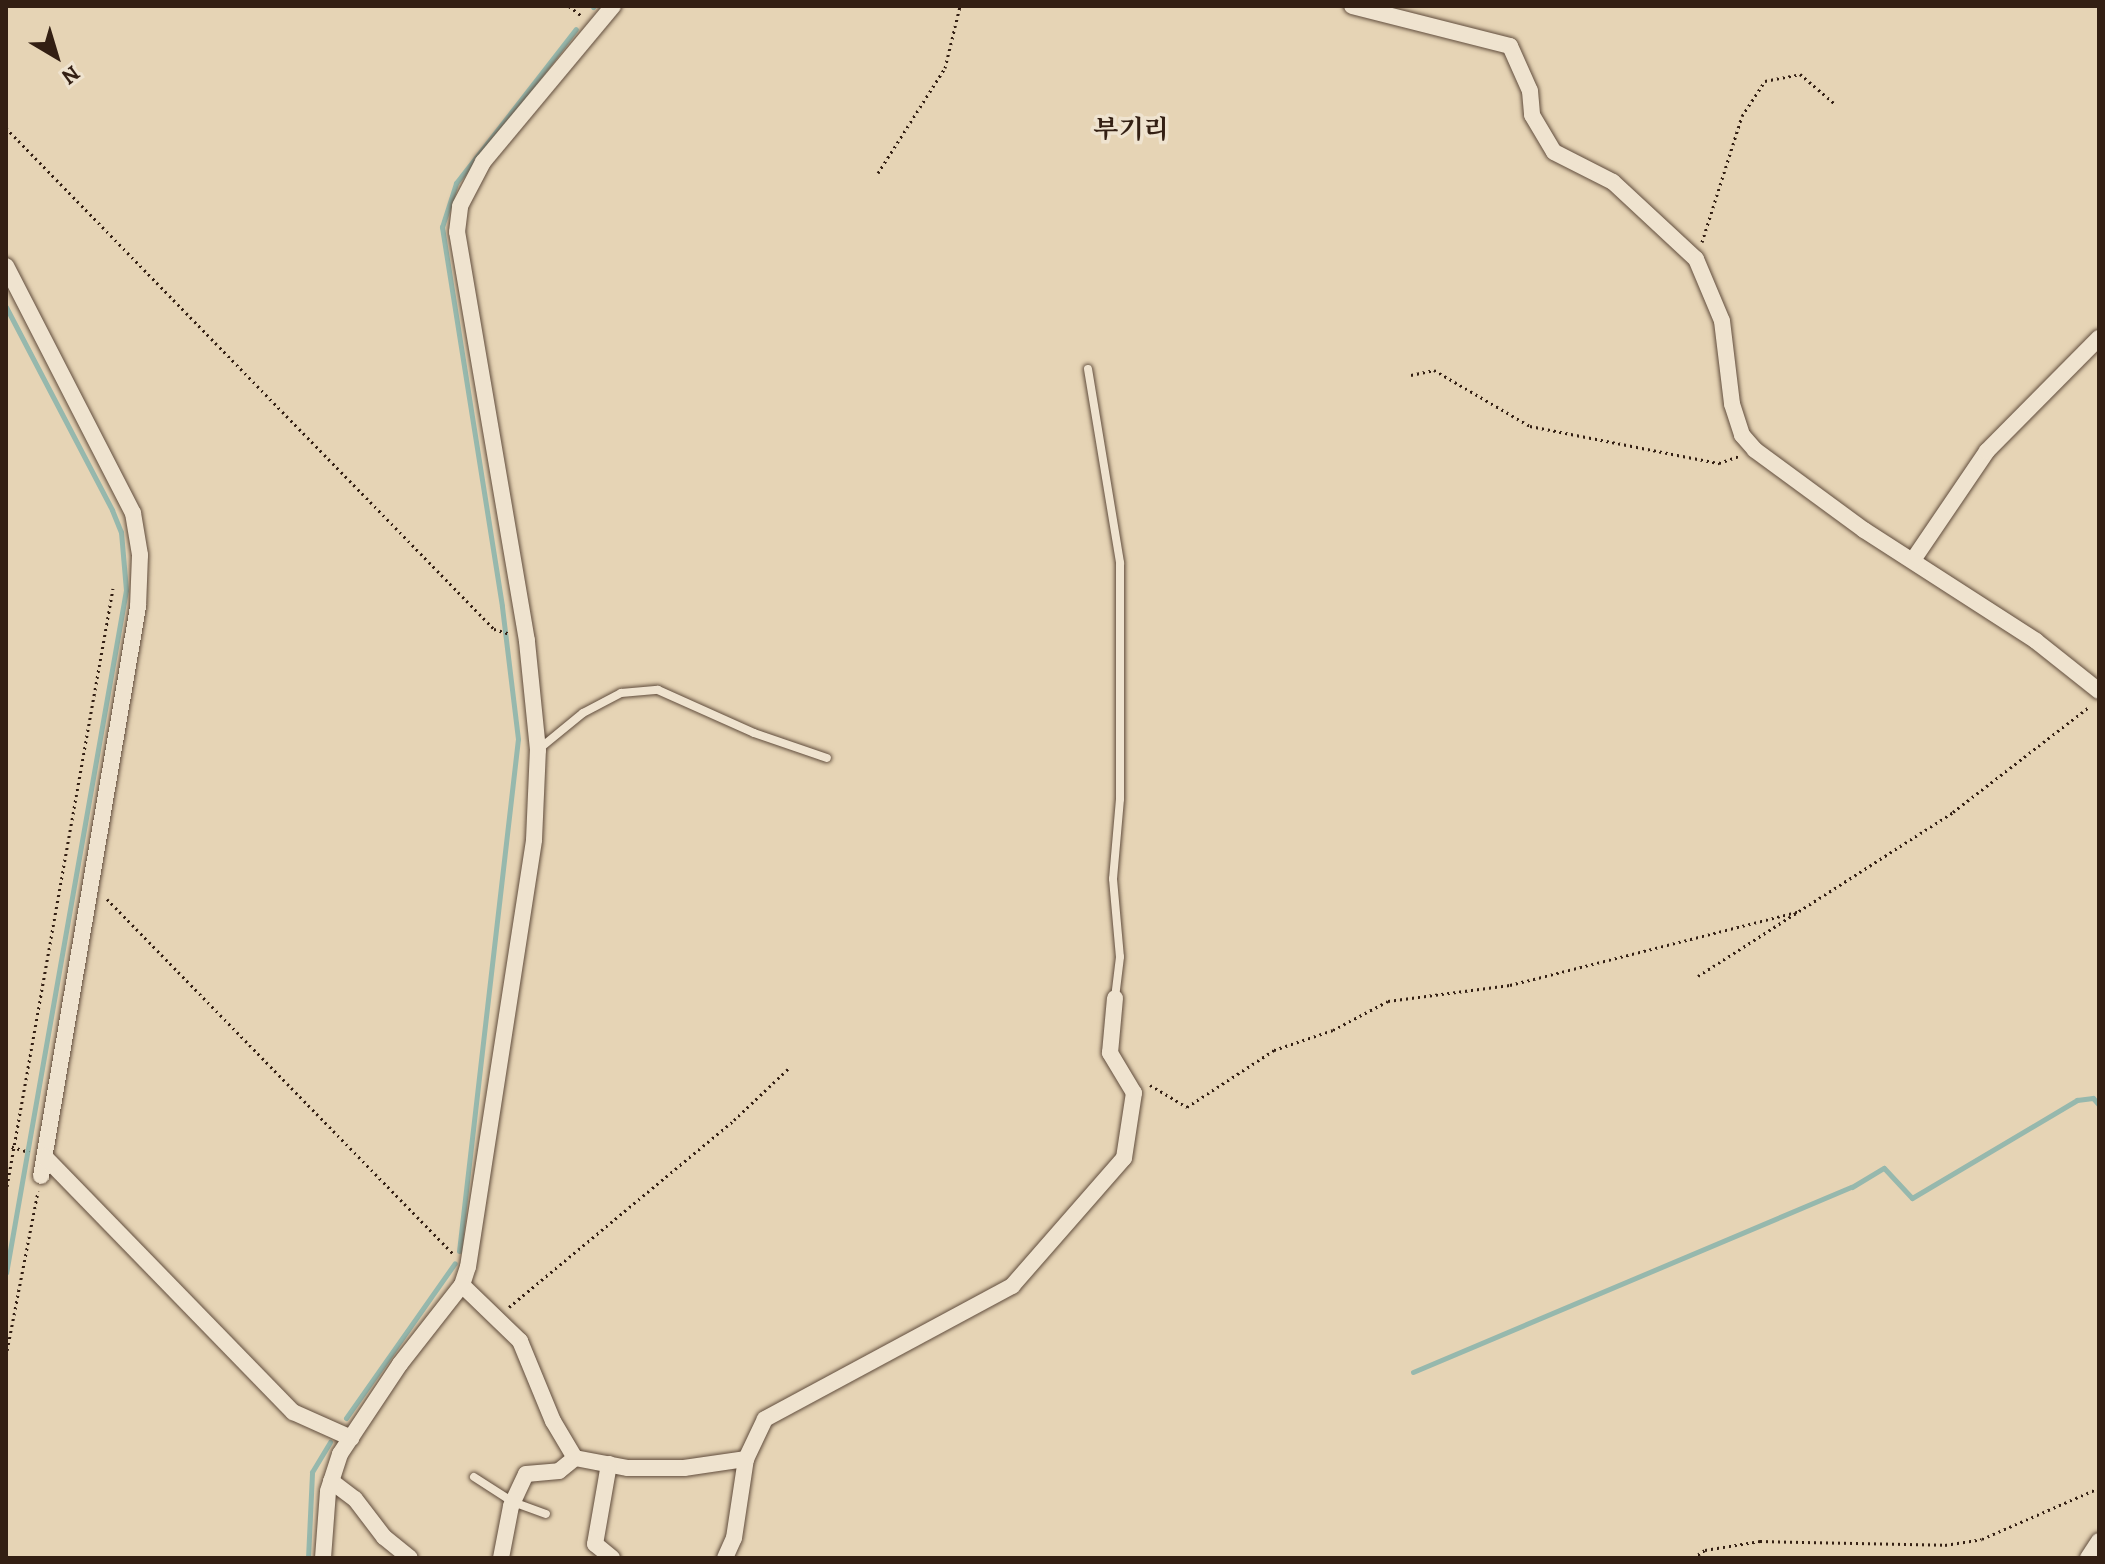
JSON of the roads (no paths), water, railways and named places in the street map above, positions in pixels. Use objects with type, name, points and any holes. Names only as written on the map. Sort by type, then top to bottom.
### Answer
[{"type":"street","points":[[323,1558],[331,1481],[351,1438],[462,1285],[468,1267],[534,840],[538,750],[527,641],[457,232],[460,206],[483,162],[613,6]]},
{"type":"street","points":[[1352,6],[1388,11],[1510,46],[1530,91],[1532,115],[1554,152],[1613,182],[1696,259],[1722,321],[1732,404],[1742,435],[1755,450],[2036,641],[2099,691]]},
{"type":"street","points":[[6,266],[133,513],[138,534],[138,607],[41,1176]]},
{"type":"street","points":[[1913,560],[1987,451],[2099,338]]},
{"type":"street","points":[[725,1558],[734,1538],[746,1459],[765,1419],[1012,1286],[1124,1158],[1134,1093],[1110,1053],[1115,998]]},
{"type":"street","points":[[45,1157],[293,1412],[351,1438]]},
{"type":"street","points":[[462,1285],[498,1315],[520,1341],[553,1421],[575,1458]]},
{"type":"street","points":[[501,1558],[513,1502],[526,1474],[559,1471],[575,1458],[609,1464],[684,1468],[746,1459]]},
{"type":"street","points":[[609,1464],[595,1544],[612,1558]]},
{"type":"street","points":[[331,1481],[410,1558]]},
{"type":"street","points":[[2088,1558],[2099,1541]]},
{"type":"lane","points":[[1088,369],[1120,563],[1120,799],[1113,879],[1120,957],[1115,998]]},
{"type":"lane","points":[[538,750],[583,713],[621,693],[658,690],[754,733],[827,758]]},
{"type":"lane","points":[[474,1477],[513,1502],[546,1514]]},
{"type":"waterway","points":[[459,1251],[518,739],[502,606],[442,227],[456,183],[576,29]]},
{"type":"waterway","points":[[6,307],[112,510],[121,532],[126,590],[6,1273]]},
{"type":"waterway","points":[[1413,1372],[1852,1187],[1884,1168],[1912,1198],[2077,1100],[2093,1098],[2099,1105]]},
{"type":"waterway","points":[[346,1418],[455,1263]]},
{"type":"waterway","points":[[308,1558],[312,1472],[330,1442]]},
{"type":"district","name":"부기리","points":[[1131,130]]}]
